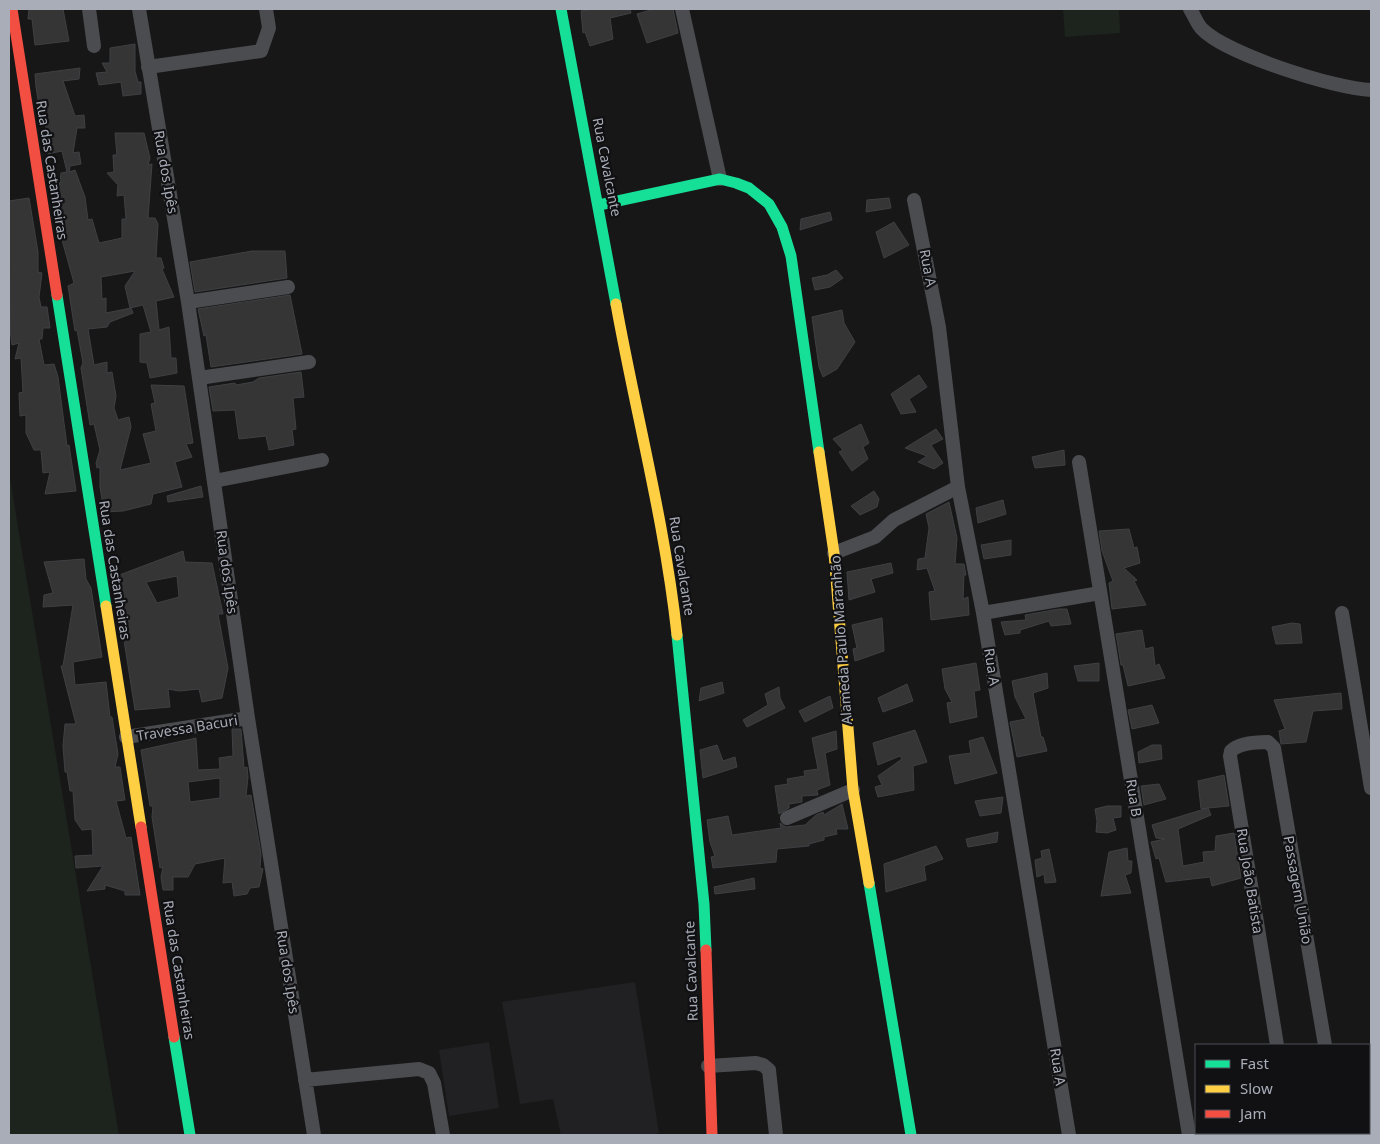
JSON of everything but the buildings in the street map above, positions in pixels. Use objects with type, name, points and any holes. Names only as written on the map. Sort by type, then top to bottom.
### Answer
[{"type":"street","name":"Rua das Castanheiras","points":[[12,9],[190,1135]]},
{"type":"street","points":[[89,9],[94,46]]},
{"type":"street","name":"Rua dos Ipês","points":[[139,9],[188,302],[248,718],[314,1135]]},
{"type":"street","points":[[148,67],[261,51],[269,28],[266,9]]},
{"type":"street","name":"Rua Cavalcante","points":[[561,9],[600,205],[624,347],[657,503],[672,588],[704,904],[708,1066],[712,1135]]},
{"type":"street","points":[[682,9],[720,179]]},
{"type":"street","points":[[1190,9],[1201,29],[1227,45],[1276,66],[1328,84],[1371,90]]},
{"type":"street","name":"Alameda Paulo Maranhão","points":[[600,205],[720,179],[740,182],[764,199],[777,217],[786,237],[834,553],[842,674],[853,790],[911,1135]]},
{"type":"street","name":"Rua A","points":[[914,200],[939,327],[958,486],[983,613],[1069,1135]]},
{"type":"street","points":[[188,302],[288,287]]},
{"type":"street","points":[[199,378],[309,362]]},
{"type":"street","points":[[214,481],[322,460]]},
{"type":"street","name":"Rua B","points":[[1079,462],[1189,1135]]},
{"type":"street","points":[[834,553],[875,537],[894,520],[958,486]]},
{"type":"street","points":[[983,613],[1100,593]]},
{"type":"street","points":[[1342,613],[1371,788]]},
{"type":"street","name":"Travessa Bacuri","points":[[126,738],[248,718]]},
{"type":"street","name":"Rua João Batista","points":[[1263,742],[1238,746],[1231,751],[1230,756],[1277,1044]]},
{"type":"street","name":"Passagem União","points":[[1263,742],[1268,742],[1274,748],[1325,1044]]},
{"type":"street","points":[[787,818],[853,790]]},
{"type":"street","points":[[708,1066],[756,1063],[763,1065],[769,1070],[776,1135]]},
{"type":"street","points":[[305,1080],[418,1069],[429,1073],[434,1083],[443,1135]]},
{"type":"shaded area","points":[[1063,9],[1119,9],[1120,33],[1065,37]]},
{"type":"shaded area","points":[[9,471],[16,515],[119,1135],[9,1135]]},
{"type":"shaded area","points":[[635,982],[659,1133],[650,1135],[561,1135],[553,1099],[520,1104],[502,1002]]},
{"type":"shaded area","points":[[489,1042],[499,1108],[449,1116],[439,1050]]},
{"type":"traffic: fast","points":[[561,9],[616,304]]},
{"type":"traffic: fast","points":[[599,205],[720,179],[749,188],[769,204],[782,227],[791,256],[819,452]]},
{"type":"traffic: fast","points":[[57,295],[106,606]]},
{"type":"traffic: fast","points":[[677,635],[704,904],[706,950]]},
{"type":"traffic: fast","points":[[869,883],[911,1135]]},
{"type":"traffic: fast","points":[[174,1037],[190,1135]]},
{"type":"traffic: slow","points":[[616,304],[658,510],[677,635]]},
{"type":"traffic: slow","points":[[819,452],[834,553],[853,790],[869,883]]},
{"type":"traffic: slow","points":[[106,606],[141,827]]},
{"type":"traffic: jam","points":[[12,9],[57,295]]},
{"type":"traffic: jam","points":[[141,827],[174,1037]]},
{"type":"traffic: jam","points":[[706,950],[712,1135]]}]
